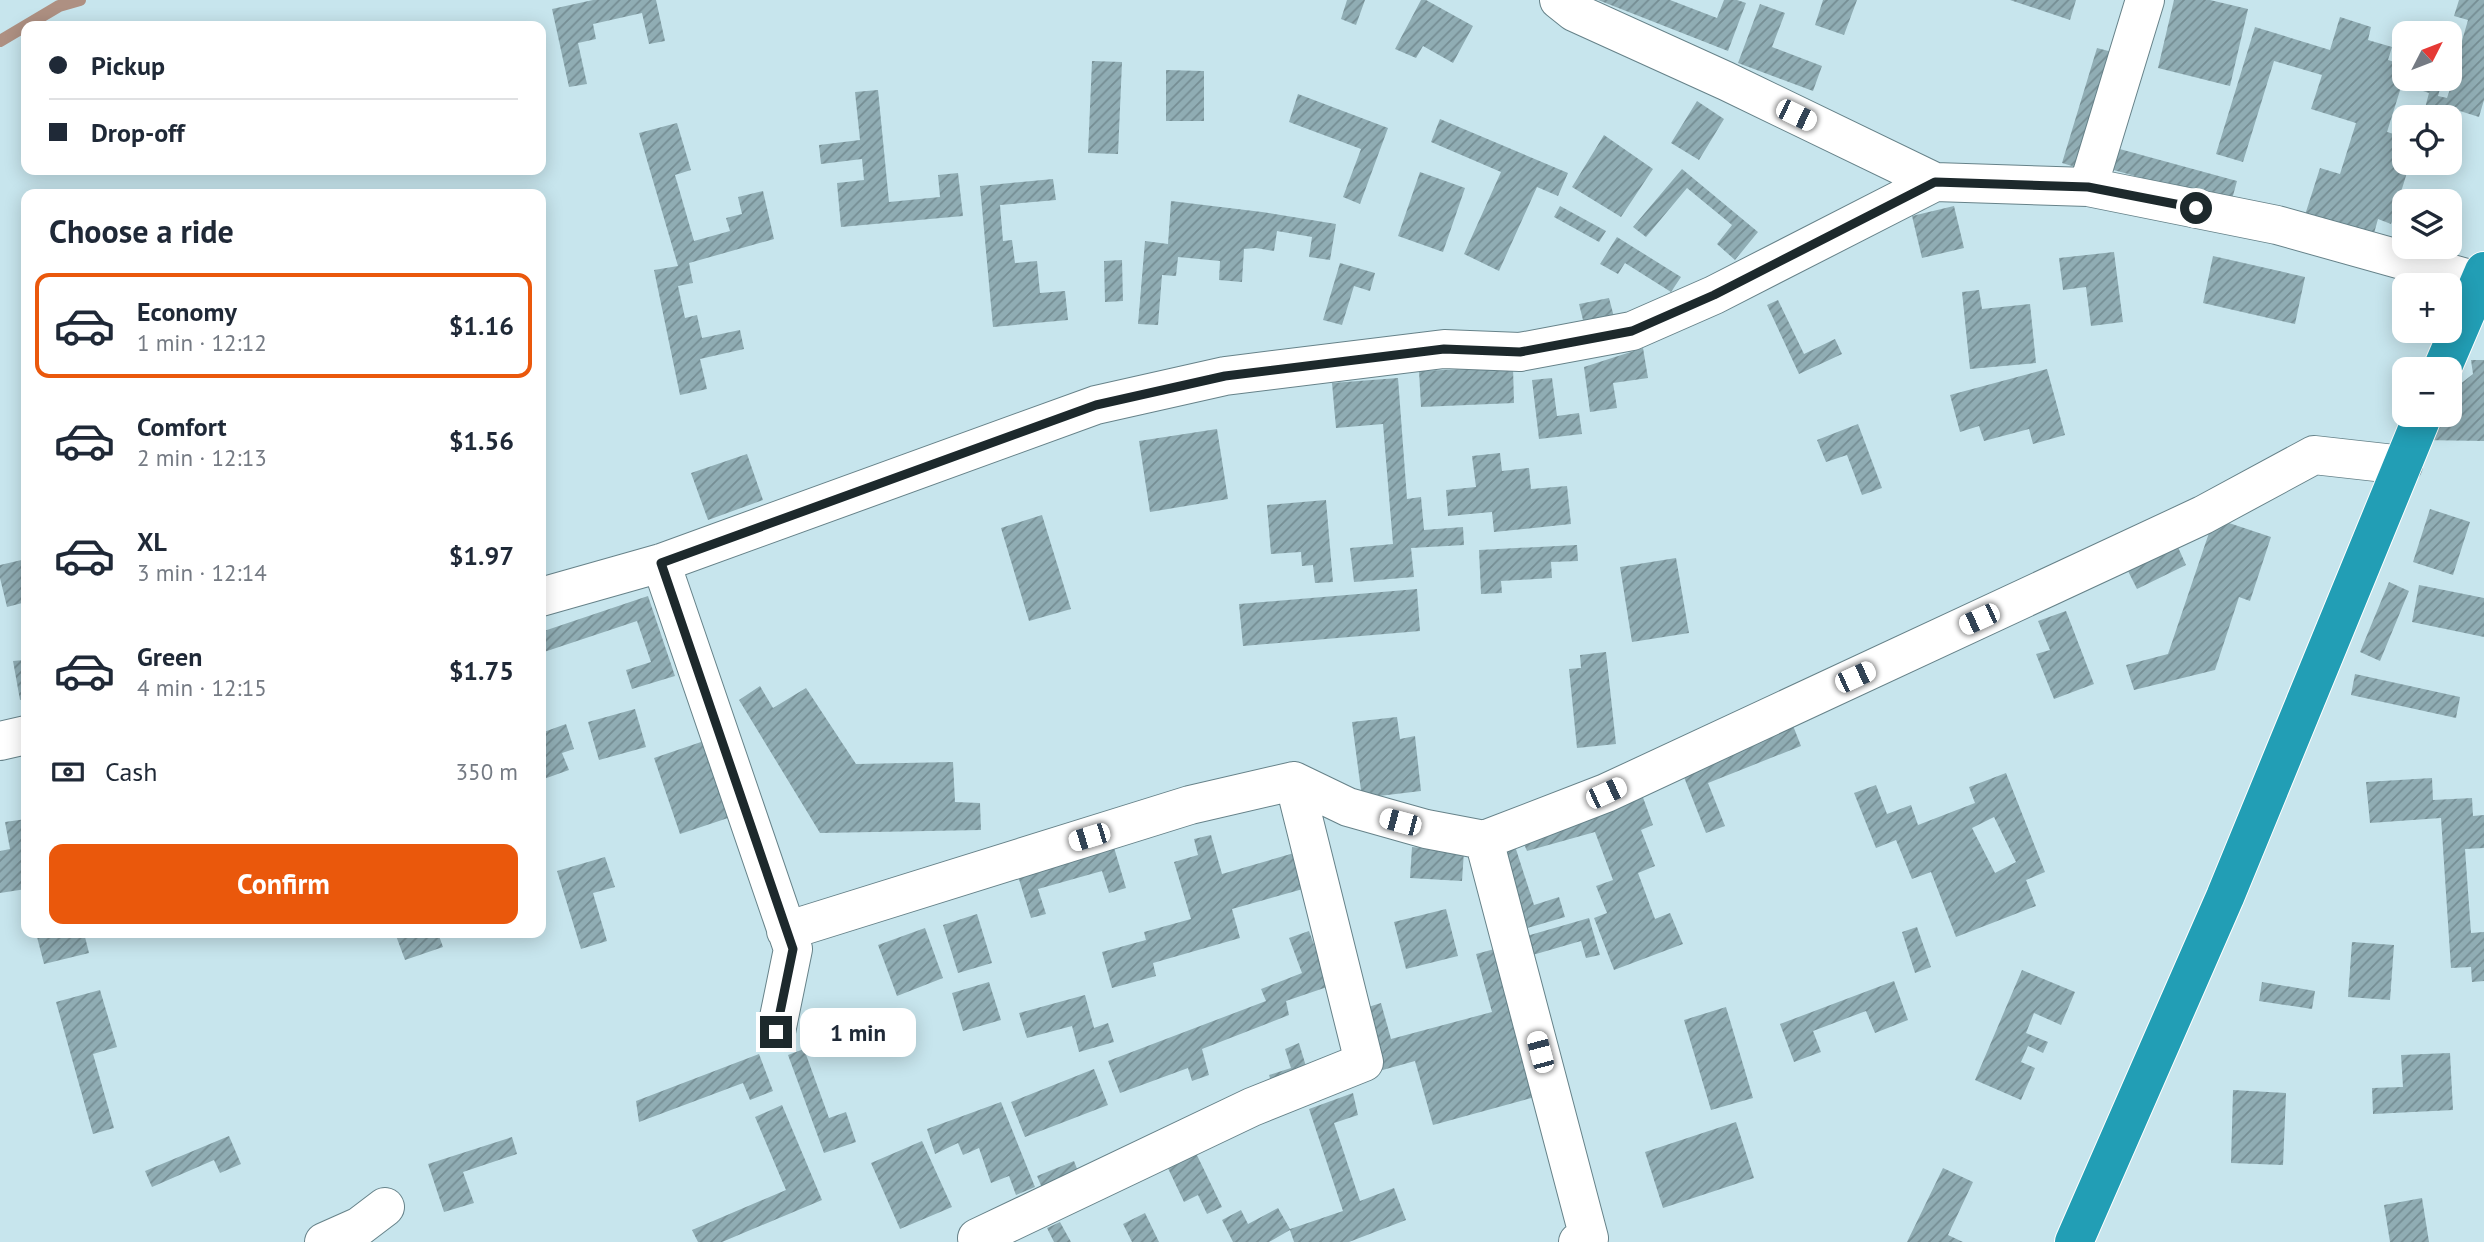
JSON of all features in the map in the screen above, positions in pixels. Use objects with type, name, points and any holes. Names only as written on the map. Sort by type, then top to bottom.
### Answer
[{"type":"highway","points":[[2447,357],[2482,278]]},
{"type":"highway","points":[[2074,1242],[2225,897],[2418,427]]},
{"type":"street","points":[[1559,0],[1574,12],[1726,81],[1935,182],[2088,187],[2277,225],[2482,278]]},
{"type":"street","points":[[2088,187],[2146,0]]},
{"type":"street","points":[[546,596],[661,563],[1096,405],[1225,376],[1444,349],[1520,352],[1632,331],[1714,295],[1935,182]]},
{"type":"street","points":[[786,931],[1190,805],[1294,781],[1348,807],[1426,829],[1484,840],[1606,793],[2203,514],[2314,455],[2403,465]]},
{"type":"street","points":[[661,563],[793,949],[776,1032]]},
{"type":"street","points":[[0,741],[21,736]]},
{"type":"street","points":[[977,1238],[1252,1107],[1364,1062],[1294,781]]},
{"type":"street","points":[[1484,840],[1589,1238],[1578,1242]]},
{"type":"street","points":[[324,1242],[360,1226],[386,1208]]},
{"type":"building","points":[[593,0],[656,0],[665,41],[649,44],[642,13],[593,24],[596,39],[578,43],[587,84],[569,87],[552,9]]},
{"type":"building","points":[[1347,0],[1365,0],[1356,25],[1341,19]]},
{"type":"building","points":[[1421,0],[1426,0],[1473,26],[1453,63],[1423,46],[1416,58],[1395,49]]},
{"type":"building","points":[[1598,0],[1670,0],[1717,18],[1724,0],[1746,3],[1728,51]]},
{"type":"building","points":[[1823,0],[1857,0],[1844,35],[1815,25]]},
{"type":"building","points":[[2010,0],[2076,0],[2070,20]]},
{"type":"building","points":[[2174,0],[2210,0],[2248,9],[2230,86],[2158,68]]},
{"type":"building","points":[[2459,0],[2484,0],[2484,100],[2479,117],[2462,112],[2462,105],[2426,105],[2429,93],[2423,91],[2439,91],[2438,96],[2447,98],[2449,91],[2462,91],[2462,41],[2468,20],[2454,16]]},
{"type":"building","points":[[1760,4],[1785,13],[1772,47],[1822,66],[1813,91],[1738,63]]},
{"type":"building","points":[[2340,17],[2371,27],[2368,40],[2392,47],[2388,60],[2392,61],[2392,91],[2400,91],[2395,105],[2392,105],[2387,132],[2392,133],[2392,175],[2406,175],[2402,189],[2392,189],[2391,224],[2378,219],[2373,237],[2305,215],[2320,168],[2340,174],[2356,123],[2311,109],[2322,75],[2274,61],[2243,162],[2216,154],[2255,27],[2330,50]]},
{"type":"building","points":[[2097,48],[2116,53],[2082,169],[2062,163]]},
{"type":"building","points":[[1092,61],[1122,62],[1118,154],[1088,153]]},
{"type":"building","points":[[1166,70],[1204,71],[1204,121],[1166,121]]},
{"type":"building","points":[[878,90],[889,202],[940,197],[938,175],[958,173],[963,216],[841,227],[837,183],[864,180],[862,159],[821,164],[819,145],[860,140],[855,92]]},
{"type":"building","points":[[1298,94],[1388,128],[1360,204],[1343,197],[1361,149],[1289,122]]},
{"type":"building","points":[[1697,101],[1724,119],[1699,160],[1671,143]]},
{"type":"building","points":[[1440,119],[1568,173],[1558,196],[1537,187],[1499,271],[1464,254],[1501,172],[1431,142]]},
{"type":"building","points":[[677,123],[691,170],[675,175],[694,241],[730,231],[726,218],[742,214],[738,197],[763,191],[774,239],[689,263],[693,283],[678,286],[685,318],[697,315],[702,338],[740,330],[744,349],[700,359],[707,389],[680,395],[654,270],[678,266],[639,133]]},
{"type":"building","points":[[1604,135],[1653,169],[1621,217],[1572,187]]},
{"type":"building","points":[[2116,148],[2237,181],[2231,203],[2110,169]]},
{"type":"building","points":[[1682,169],[1758,232],[1735,260],[1717,244],[1732,225],[1687,188],[1646,237],[1633,227]]},
{"type":"building","points":[[1420,172],[1465,188],[1443,252],[1398,236]]},
{"type":"building","points":[[1053,179],[1056,200],[1000,205],[1003,241],[1012,240],[1015,263],[1037,261],[1040,293],[1065,291],[1068,320],[993,327],[980,186]]},
{"type":"building","points":[[1171,201],[1336,224],[1330,260],[1309,257],[1312,237],[1277,231],[1274,251],[1244,249],[1242,282],[1219,280],[1220,261],[1178,257],[1176,276],[1162,275],[1158,325],[1138,324],[1145,241],[1168,244]]},
{"type":"building","points":[[1560,206],[1606,231],[1599,242],[1554,217]]},
{"type":"building","points":[[1954,206],[1964,248],[1922,258],[1912,216]]},
{"type":"building","points":[[1617,237],[1681,277],[1671,292],[1625,263],[1618,274],[1600,264]]},
{"type":"building","points":[[2114,252],[2123,322],[2091,326],[2086,287],[2063,290],[2059,258]]},
{"type":"building","points":[[2213,256],[2305,277],[2295,324],[2203,303]]},
{"type":"building","points":[[1122,260],[1123,301],[1105,302],[1104,261]]},
{"type":"building","points":[[1340,263],[1375,273],[1370,291],[1354,286],[1342,325],[1323,320]]},
{"type":"building","points":[[1979,290],[1982,309],[2030,304],[2036,363],[1970,369],[1962,292]]},
{"type":"building","points":[[1609,298],[1614,317],[1584,324],[1579,304]]},
{"type":"building","points":[[1778,300],[1804,354],[1835,339],[1842,354],[1799,374],[1767,305]]},
{"type":"building","points":[[1643,348],[1648,378],[1613,383],[1617,408],[1590,412],[1584,367]]},
{"type":"building","points":[[2471,360],[2484,360],[2484,441],[2422,440],[2425,427],[2462,427],[2462,383],[2473,374]]},
{"type":"building","points":[[1513,367],[1514,403],[1421,407],[1419,371]]},
{"type":"building","points":[[2047,369],[2065,435],[2033,444],[2029,429],[1984,441],[1979,426],[1960,432],[1950,395]]},
{"type":"building","points":[[1398,378],[1407,499],[1421,497],[1424,530],[1463,527],[1464,545],[1411,548],[1414,577],[1354,582],[1350,548],[1393,544],[1383,424],[1336,428],[1332,383]]},
{"type":"building","points":[[1552,378],[1557,416],[1579,413],[1582,434],[1539,439],[1532,380]]},
{"type":"building","points":[[1858,424],[1882,488],[1862,495],[1847,455],[1826,462],[1817,440]]},
{"type":"building","points":[[1217,429],[1228,499],[1150,512],[1139,441]]},
{"type":"building","points":[[1500,453],[1502,471],[1529,468],[1531,489],[1567,486],[1571,524],[1494,532],[1492,512],[1448,516],[1446,490],[1476,487],[1472,456]]},
{"type":"building","points":[[747,454],[763,500],[708,520],[691,473]]},
{"type":"building","points":[[1326,500],[1333,582],[1315,583],[1313,565],[1302,566],[1301,552],[1271,554],[1267,505]]},
{"type":"building","points":[[2430,509],[2470,522],[2453,575],[2413,562]]},
{"type":"building","points":[[1042,515],[1071,609],[1029,621],[1001,528]]},
{"type":"building","points":[[2214,518],[2271,537],[2250,601],[2239,597],[2215,670],[2134,690],[2126,665],[2168,654]]},
{"type":"building","points":[[1577,545],[1578,561],[1551,562],[1552,578],[1501,581],[1502,593],[1481,594],[1479,550]]},
{"type":"building","points":[[2177,545],[2186,565],[2137,589],[2127,569]]},
{"type":"building","points":[[1676,558],[1689,633],[1632,642],[1620,567]]},
{"type":"building","points":[[21,560],[21,603],[7,607],[0,578],[0,565]]},
{"type":"building","points":[[2389,582],[2409,591],[2380,661],[2360,652]]},
{"type":"building","points":[[2419,585],[2484,598],[2484,637],[2412,622]]},
{"type":"building","points":[[1417,589],[1420,631],[1243,646],[1239,604]]},
{"type":"building","points":[[648,596],[675,676],[632,689],[626,670],[651,662],[637,621],[546,651],[546,630]]},
{"type":"building","points":[[2066,611],[2094,684],[2054,699],[2036,654],[2050,650],[2038,621]]},
{"type":"building","points":[[1606,652],[1616,744],[1577,748],[1569,669],[1581,668],[1580,655]]},
{"type":"building","points":[[21,660],[21,700],[20,700],[13,661]]},
{"type":"building","points":[[2355,674],[2460,697],[2456,718],[2351,695]]},
{"type":"building","points":[[760,686],[773,708],[806,688],[856,764],[953,762],[955,802],[980,803],[981,830],[820,833],[739,700]]},
{"type":"building","points":[[635,709],[646,747],[599,760],[588,722]]},
{"type":"building","points":[[1397,717],[1400,739],[1415,736],[1421,791],[1362,798],[1352,722]]},
{"type":"building","points":[[1792,723],[1801,746],[1708,783],[1725,826],[1706,833],[1680,767]]},
{"type":"building","points":[[566,724],[574,749],[562,753],[569,770],[546,778],[546,731]]},
{"type":"building","points":[[704,741],[731,817],[680,834],[654,758]]},
{"type":"building","points":[[2006,773],[2045,872],[2026,880],[2036,906],[1956,937],[1931,872],[1912,879],[1896,840],[1876,848],[1854,793],[1876,785],[1887,814],[1911,805],[1918,825],[1975,803],[1969,787]],"holes":[[[1994,817],[2016,862],[1995,873],[1972,828]]]},
{"type":"building","points":[[2432,778],[2433,800],[2472,798],[2473,816],[2484,815],[2484,848],[2465,849],[2471,933],[2484,932],[2484,981],[2472,982],[2471,967],[2451,968],[2441,818],[2370,823],[2366,782]]},
{"type":"building","points":[[1641,792],[1653,825],[1641,830],[1655,866],[1638,873],[1655,919],[1670,913],[1683,944],[1614,970],[1594,918],[1607,913],[1596,886],[1613,880],[1595,832],[1527,851],[1519,833]]},
{"type":"building","points":[[21,820],[21,890],[0,893],[0,851],[10,849],[5,822]]},
{"type":"building","points":[[1211,835],[1222,874],[1294,853],[1303,889],[1232,909],[1240,938],[1153,963],[1156,976],[1112,988],[1102,952],[1146,940],[1144,932],[1191,919],[1174,862],[1198,855],[1194,839]]},
{"type":"building","points":[[1514,843],[1534,905],[1559,897],[1565,917],[1524,929],[1498,847]]},
{"type":"building","points":[[1113,844],[1126,888],[1109,893],[1102,871],[1038,889],[1046,914],[1031,918],[1017,873]]},
{"type":"building","points":[[1412,847],[1464,851],[1462,881],[1410,878]]},
{"type":"building","points":[[605,857],[615,887],[593,893],[607,941],[581,949],[557,871]]},
{"type":"building","points":[[1446,909],[1458,956],[1406,969],[1394,922]]},
{"type":"building","points":[[977,914],[992,963],[958,973],[943,925]]},
{"type":"building","points":[[1589,918],[1600,955],[1586,958],[1581,941],[1529,956],[1523,937]]},
{"type":"building","points":[[1917,927],[1931,967],[1915,973],[1902,932]]},
{"type":"building","points":[[925,928],[943,978],[897,996],[878,945]]},
{"type":"building","points":[[1309,931],[1322,966],[1333,985],[1286,1001],[1289,1015],[1202,1049],[1209,1075],[1192,1081],[1188,1068],[1120,1093],[1108,1061],[1266,1001],[1261,989],[1302,973],[1289,938]]},
{"type":"building","points":[[37,938],[85,938],[89,953],[44,964]]},
{"type":"building","points":[[397,938],[440,938],[443,947],[405,960]]},
{"type":"building","points":[[2352,942],[2394,945],[2390,1000],[2348,997]]},
{"type":"building","points":[[1502,947],[1542,1095],[1433,1125],[1415,1061],[1379,1071],[1362,1009],[1381,1003],[1391,1039],[1492,1012],[1476,954]]},
{"type":"building","points":[[2022,970],[2075,992],[2061,1025],[2034,1013],[2026,1033],[2048,1042],[2043,1053],[2028,1046],[2021,1062],[2035,1068],[2021,1100],[1975,1080]]},
{"type":"building","points":[[1894,981],[1908,1020],[1875,1033],[1866,1011],[1813,1031],[1821,1052],[1794,1062],[1780,1024]]},
{"type":"building","points":[[989,982],[1001,1020],[963,1031],[952,993]]},
{"type":"building","points":[[2262,982],[2315,991],[2312,1009],[2259,1001]]},
{"type":"building","points":[[100,990],[117,1047],[93,1054],[114,1128],[93,1134],[56,1002]]},
{"type":"building","points":[[1085,995],[1094,1028],[1108,1023],[1114,1042],[1079,1052],[1072,1026],[1027,1038],[1019,1013]]},
{"type":"building","points":[[1726,1007],[1753,1098],[1711,1110],[1684,1020]]},
{"type":"building","points":[[1299,1043],[1308,1073],[1273,1088],[1269,1075],[1291,1068],[1285,1049]]},
{"type":"building","points":[[804,1049],[829,1118],[846,1112],[856,1142],[824,1153],[788,1055]]},
{"type":"building","points":[[2450,1053],[2453,1110],[2373,1114],[2372,1088],[2403,1087],[2401,1055]]},
{"type":"building","points":[[759,1054],[773,1091],[750,1100],[743,1083],[639,1122],[636,1101]]},
{"type":"building","points":[[1094,1069],[1108,1105],[1025,1137],[1011,1102]]},
{"type":"building","points":[[2233,1090],[2286,1093],[2283,1165],[2231,1163]]},
{"type":"building","points":[[1353,1093],[1358,1115],[1334,1123],[1360,1201],[1394,1188],[1406,1220],[1349,1242],[1294,1242],[1290,1230],[1269,1242],[1233,1242],[1222,1220],[1241,1210],[1248,1224],[1278,1208],[1290,1229],[1343,1211],[1309,1109]]},
{"type":"building","points":[[1001,1102],[1035,1187],[1016,1195],[1009,1176],[991,1183],[979,1148],[963,1155],[958,1143],[935,1154],[927,1129]]},
{"type":"building","points":[[782,1105],[822,1200],[722,1242],[698,1242],[692,1230],[786,1190],[755,1117]]},
{"type":"building","points":[[1736,1122],[1754,1178],[1663,1208],[1645,1152]]},
{"type":"building","points":[[229,1136],[241,1164],[220,1173],[214,1160],[152,1187],[145,1171]]},
{"type":"building","points":[[512,1137],[517,1154],[463,1172],[474,1203],[444,1212],[428,1164]]},
{"type":"building","points":[[922,1141],[952,1207],[900,1229],[871,1163]]},
{"type":"building","points":[[1194,1149],[1222,1207],[1207,1214],[1198,1195],[1184,1202],[1165,1162]]},
{"type":"building","points":[[1074,1161],[1081,1179],[1045,1195],[1037,1176]]},
{"type":"building","points":[[1943,1168],[1973,1182],[1948,1235],[1963,1242],[1907,1242]]},
{"type":"building","points":[[2422,1198],[2429,1242],[2390,1242],[2384,1205]]},
{"type":"building","points":[[1145,1213],[1159,1242],[1132,1242],[1123,1224]]},
{"type":"building","points":[[1060,1222],[1071,1242],[1054,1242],[1047,1228]]},
{"type":"waterway","points":[[34,21],[59,6],[80,0]]},
{"type":"waterway","points":[[0,41],[21,29]]},
{"type":"route","points":[[776,1032],[793,949],[661,563],[1096,405],[1225,376],[1444,349],[1520,352],[1632,331],[1714,295],[1935,182],[2088,187],[2196,208]]}]
